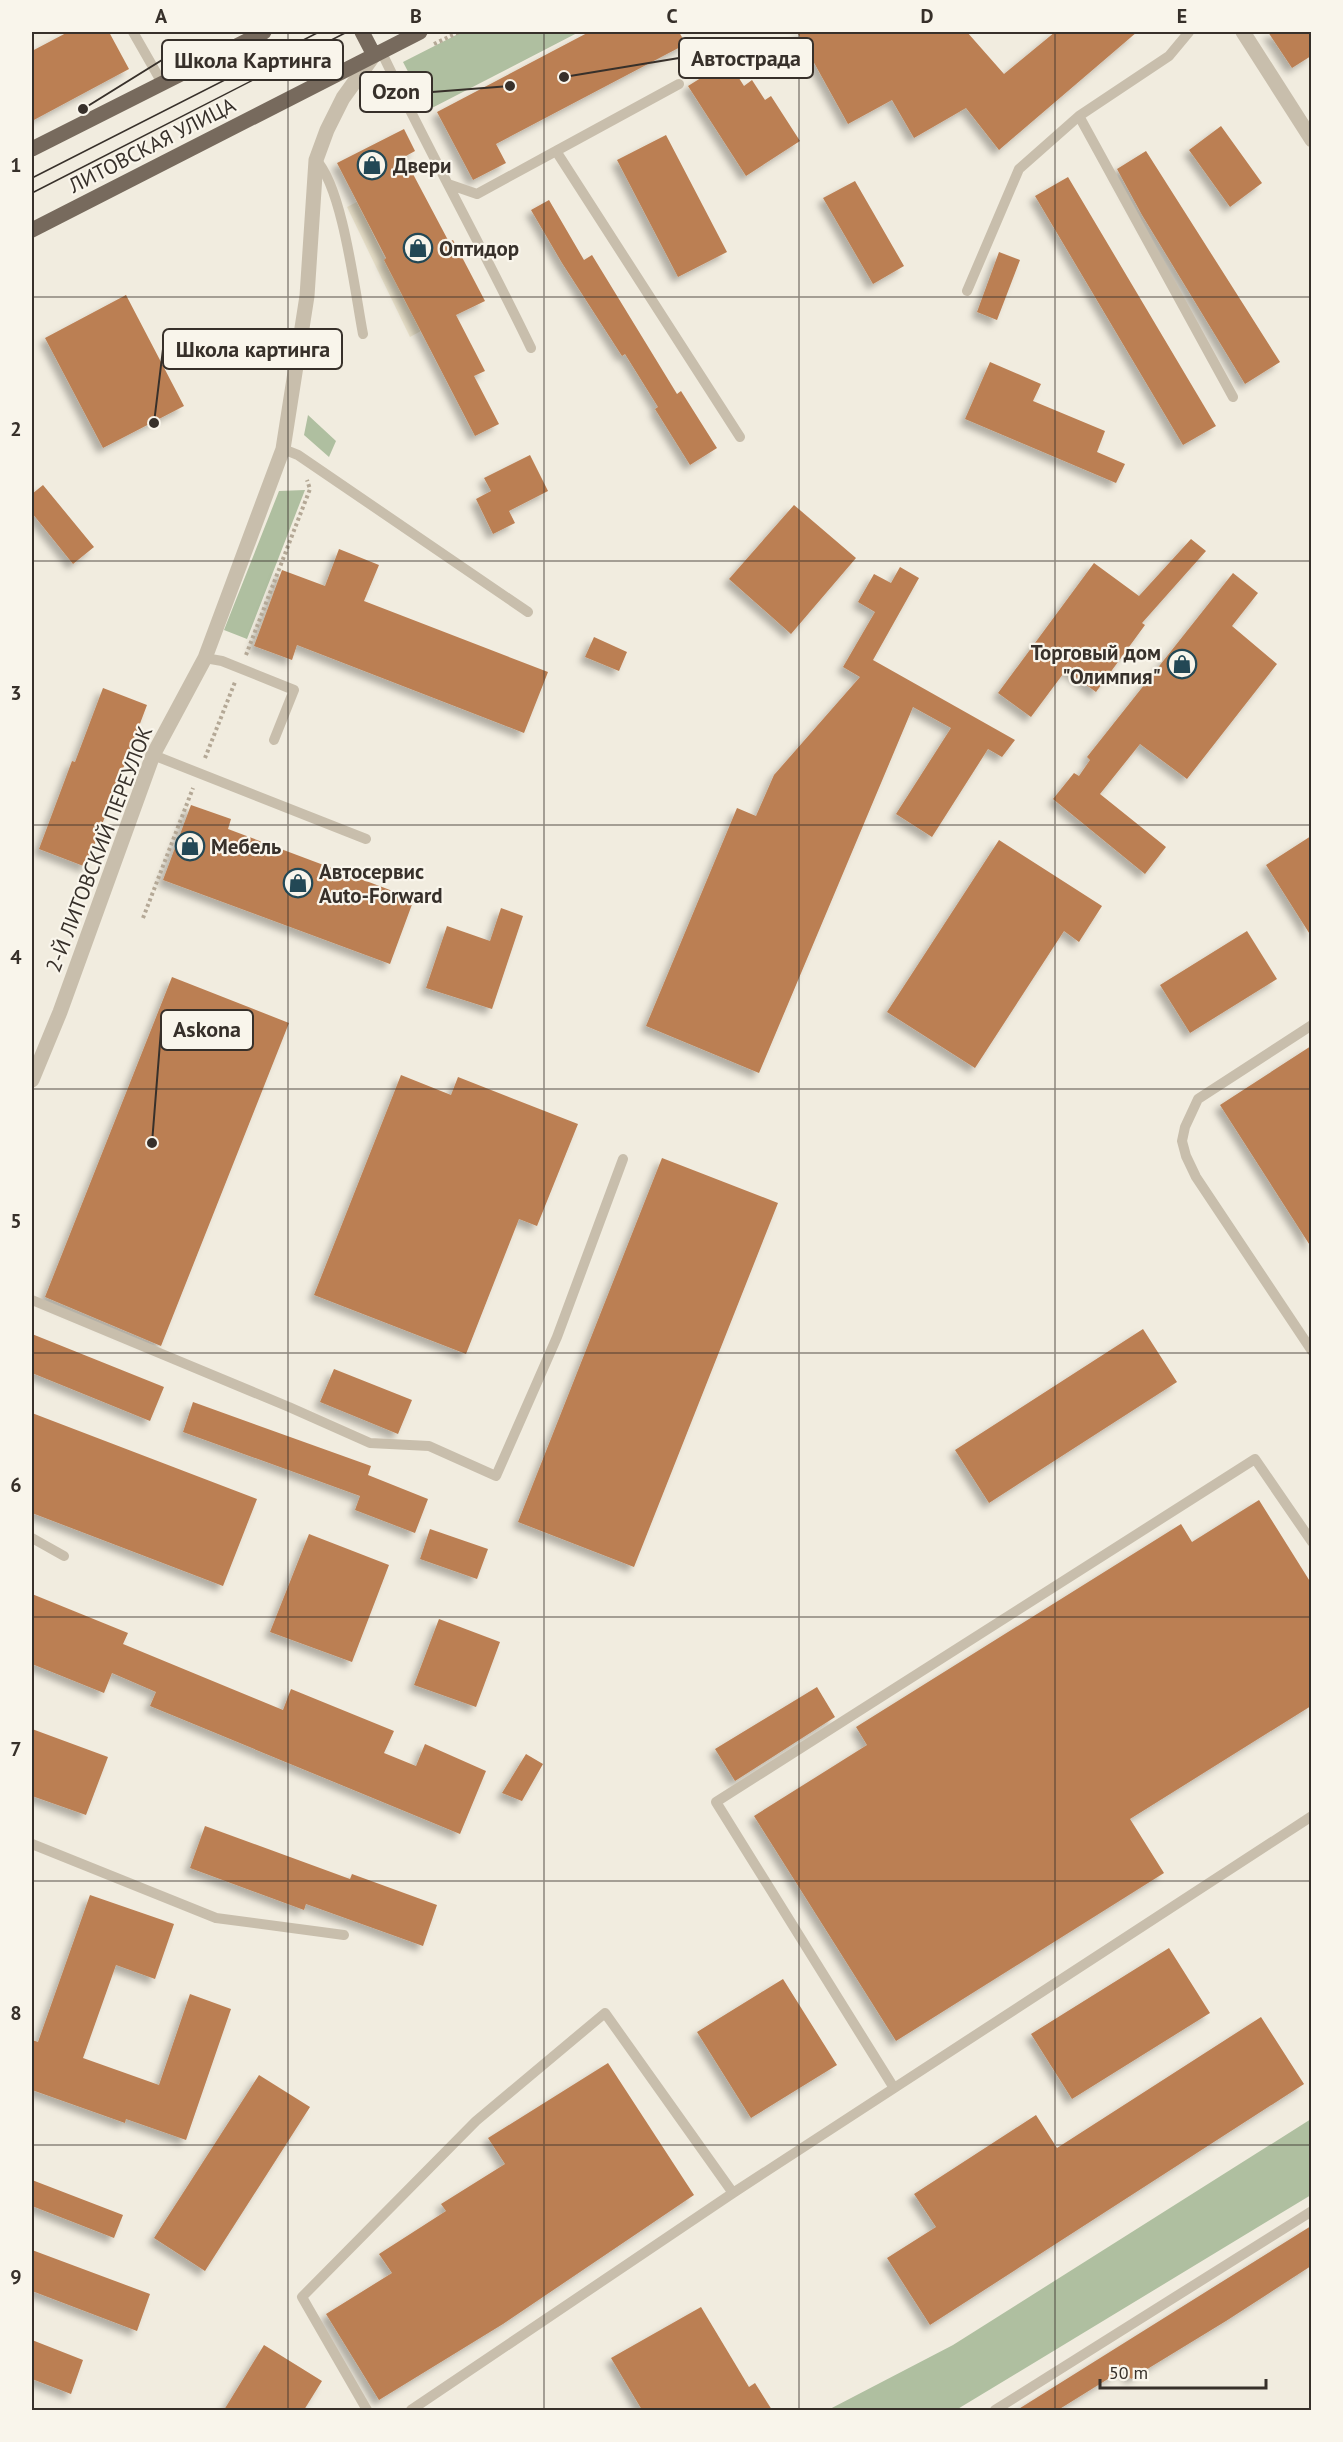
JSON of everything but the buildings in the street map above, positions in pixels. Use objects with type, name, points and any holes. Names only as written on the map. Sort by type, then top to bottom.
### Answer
[{"type":"main road","points":[[32,149],[162,81],[264,32]]},
{"type":"main road","points":[[362,32],[377,53]]},
{"type":"main road","name":"ЛИТОВСКАЯ УЛИЦА","points":[[32,230],[420,32]]},
{"type":"street","points":[[1243,32],[1311,140]]},
{"type":"street","name":"2-Й ЛИТОВСКИЙ ПЕРЕУЛОК","points":[[32,1080],[60,1012],[153,755],[194,674],[205,658],[283,449],[307,296],[316,160],[327,130],[343,98],[377,53]]},
{"type":"lane","points":[[133,32],[162,81]]},
{"type":"lane","points":[[967,291],[1019,169],[1079,116],[1169,56],[1189,32]]},
{"type":"lane","points":[[377,53],[483,250],[531,348]]},
{"type":"lane","points":[[448,184],[477,194],[679,84]]},
{"type":"lane","points":[[1079,116],[1233,397]]},
{"type":"lane","points":[[556,151],[740,437]]},
{"type":"lane","points":[[316,160],[323,167],[339,210],[363,334]]},
{"type":"lane","points":[[283,449],[298,455],[528,612]]},
{"type":"lane","points":[[205,658],[222,661],[294,690],[274,740]]},
{"type":"lane","points":[[153,755],[366,839]]},
{"type":"lane","points":[[1311,1025],[1198,1099],[1185,1127],[1182,1141],[1196,1177],[1311,1351]]},
{"type":"lane","points":[[32,1300],[370,1443],[429,1446],[496,1476],[557,1337],[623,1159]]},
{"type":"lane","points":[[894,2088],[716,1802],[1255,1459],[1311,1542]]},
{"type":"lane","points":[[32,1538],[64,1556]]},
{"type":"lane","points":[[411,2410],[733,2193],[1311,1816]]},
{"type":"lane","points":[[32,1844],[216,1918],[344,1935]]},
{"type":"lane","points":[[367,2410],[302,2297],[476,2121],[605,2013],[733,2193]]},
{"type":"lane","points":[[995,2410],[1311,2211]]},
{"type":"green space","points":[[462,32],[579,32],[428,110],[403,62]]},
{"type":"green space","points":[[308,415],[336,441],[329,457],[304,435]]},
{"type":"green space","points":[[305,490],[247,639],[224,630],[279,491]]},
{"type":"green space","points":[[1311,2119],[1311,2195],[956,2410],[828,2410],[953,2345]]},
{"type":"shaded area","points":[[357,202],[421,331],[410,337],[347,207]]},
{"type":"tram line","points":[[32,178],[319,32]]},
{"type":"tram line","points":[[32,193],[347,32]]},
{"type":"place","name":"Автострада","points":[[564,77]]},
{"type":"place","name":"Ozon","points":[[510,86]]},
{"type":"place","name":"Школа Картинга","points":[[83,109]]},
{"type":"place","name":"Двери","points":[[372,165]]},
{"type":"place","name":"Оптидор","points":[[418,248]]},
{"type":"place","name":"Школа картинга","points":[[154,423]]},
{"type":"place","name":"Торговый дом \"Олимпия\"","points":[[1182,664]]},
{"type":"place","name":"Мебель","points":[[190,846]]},
{"type":"place","name":"Автосервис Auto-Forward","points":[[298,883]]},
{"type":"place","name":"Askona","points":[[152,1143]]}]
